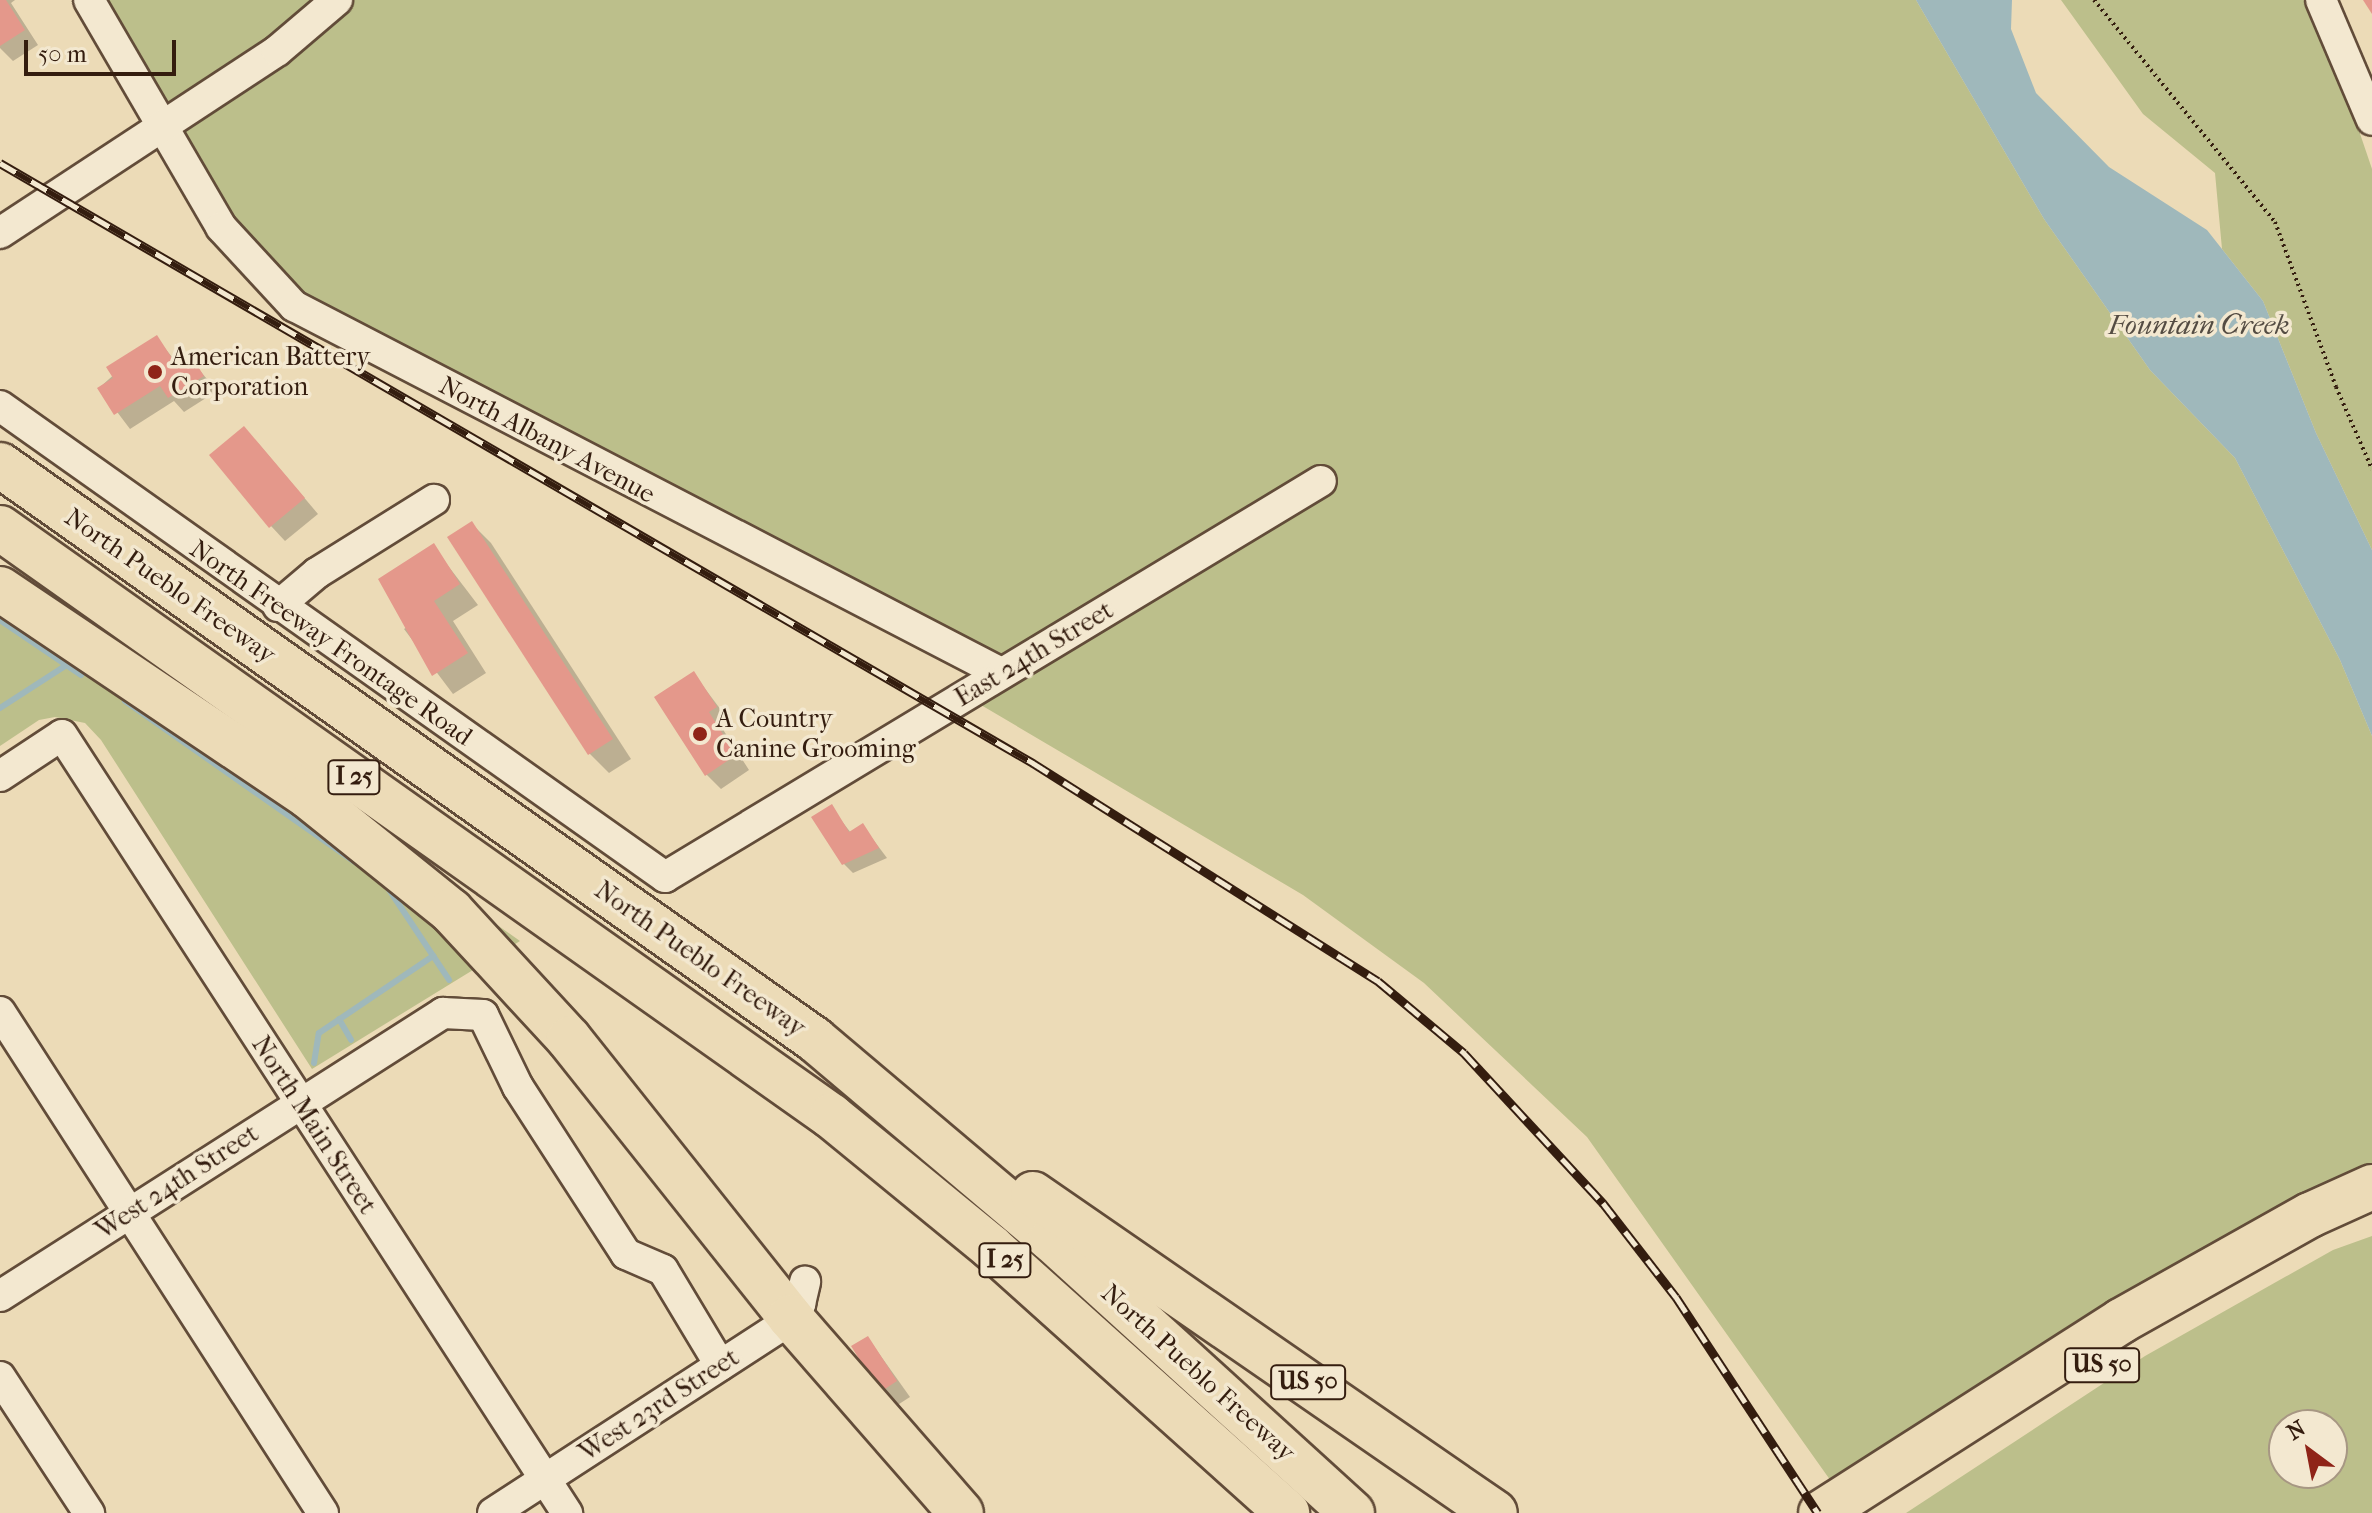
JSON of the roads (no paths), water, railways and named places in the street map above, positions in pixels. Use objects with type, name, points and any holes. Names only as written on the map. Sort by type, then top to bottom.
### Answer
[{"type":"highway","name":"North Pueblo Freeway","points":[[0,465],[814,1039],[909,1115],[1352,1513]]},
{"type":"highway","name":"North Pueblo Freeway","points":[[0,528],[831,1116],[991,1247],[1287,1513]]},
{"type":"highway","points":[[0,589],[308,796],[451,911],[569,1039],[797,1299],[961,1513]]},
{"type":"highway","name":"US 50","points":[[909,1115],[1120,1250],[1495,1513]]},
{"type":"highway","name":"US 50","points":[[1821,1513],[1875,1500],[2118,1355],[2318,1226],[2372,1187]]},
{"type":"highway","name":"US 50","points":[[2318,1226],[2372,1217]]},
{"type":"street","name":"North Albany Avenue","points":[[89,0],[166,125],[221,227],[294,306],[1001,673]]},
{"type":"street","points":[[0,233],[277,51],[337,0]]},
{"type":"street","points":[[2321,0],[2372,120]]},
{"type":"street","name":"North Freeway Frontage Road","points":[[0,406],[278,606],[665,877]]},
{"type":"street","name":"East 24th Street","points":[[665,877],[1321,481]]},
{"type":"street","points":[[278,606],[317,573],[434,500]]},
{"type":"street","name":"North Main Street","points":[[0,776],[62,735],[567,1513]]},
{"type":"street","points":[[0,1012],[323,1513]]},
{"type":"street","name":"West 24th Street","points":[[0,1296],[443,1013],[483,1015],[518,1087],[626,1254],[663,1270],[720,1365]]},
{"type":"street","name":"West 23rd Street","points":[[493,1513],[720,1365],[797,1299]]},
{"type":"street","points":[[0,1377],[89,1513]]},
{"type":"water","name":"Fountain Creek","points":[[1916,0],[2012,0],[2011,29],[2036,93],[2109,167],[2207,230],[2263,301],[2316,433],[2372,550],[2372,736],[2340,660],[2235,458],[2150,370],[2044,219]]},
{"type":"waterway","points":[[0,620],[81,675]]},
{"type":"waterway","points":[[0,708],[65,666]]},
{"type":"waterway","points":[[125,701],[355,862]]},
{"type":"waterway","points":[[386,885],[449,980]]},
{"type":"waterway","points":[[314,1063],[319,1033],[433,956]]},
{"type":"waterway","points":[[339,1019],[351,1040]]},
{"type":"railway","points":[[0,163],[1033,763],[1378,981],[1464,1053],[1603,1203],[1676,1297],[1818,1513]]},
{"type":"place","name":"American Battery Corporation","points":[[155,372]]},
{"type":"place","name":"A Country Canine Grooming","points":[[700,734]]}]
